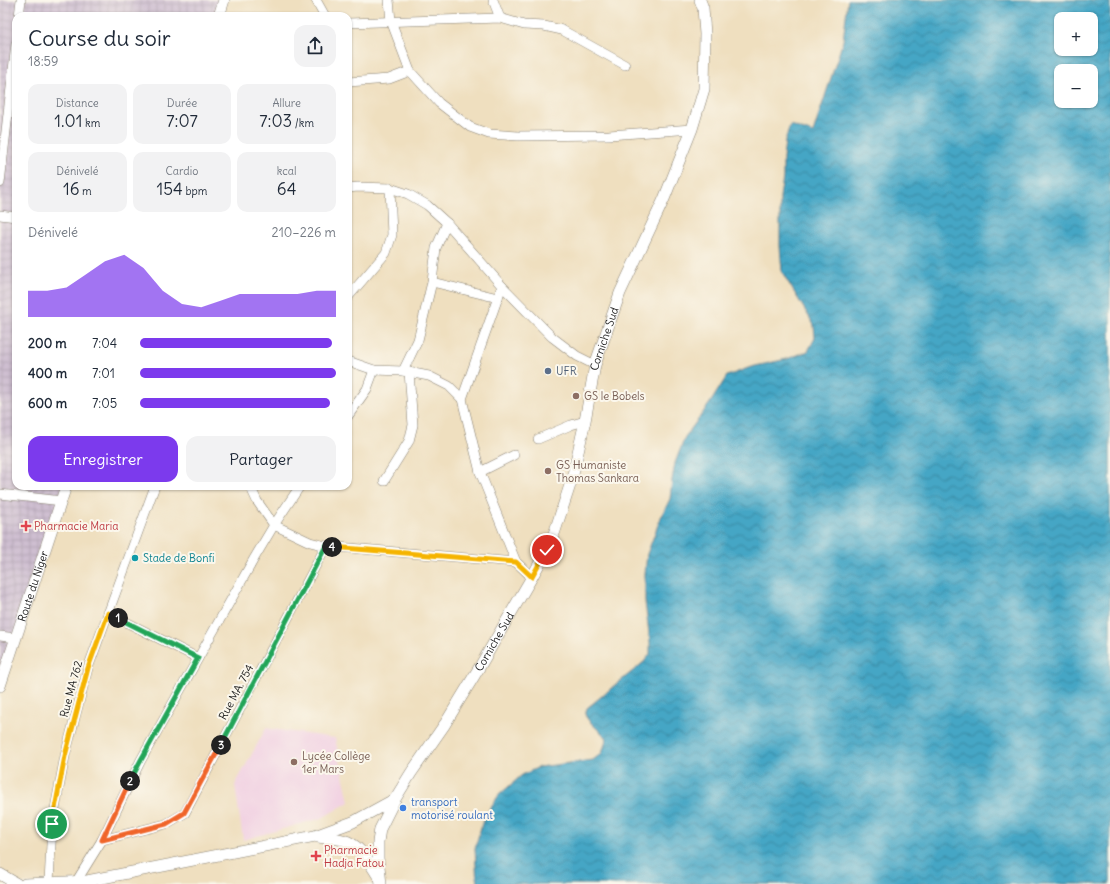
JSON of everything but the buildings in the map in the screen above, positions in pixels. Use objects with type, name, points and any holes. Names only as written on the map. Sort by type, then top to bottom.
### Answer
[{"type":"main road","points":[[220,12],[224,0]]},
{"type":"main road","name":"Corniche Sud","points":[[381,882],[378,858],[380,829],[395,799],[445,724],[532,577],[547,550],[555,531],[572,479],[585,421],[595,365],[620,293],[664,199],[692,129],[704,89],[705,34],[703,8],[700,0]]},
{"type":"main road","name":"Route du Niger","points":[[0,686],[65,490]]},
{"type":"main road","points":[[25,884],[90,882],[315,836],[353,822],[395,799]]},
{"type":"main road","points":[[315,836],[344,840],[359,849],[370,863],[381,882]]},
{"type":"main road","points":[[0,874],[16,884]]},
{"type":"main road","points":[[0,882],[16,884]]},
{"type":"street","points":[[20,12],[21,0]]},
{"type":"street","points":[[316,0],[323,12]]},
{"type":"street","points":[[389,0],[390,21],[410,72],[439,103],[470,127],[489,134],[518,136],[608,135],[692,129]]},
{"type":"street","points":[[493,0],[500,18]]},
{"type":"street","points":[[352,23],[500,18],[524,25],[544,26],[562,30],[626,65]]},
{"type":"street","points":[[352,82],[389,79],[410,72]]},
{"type":"street","points":[[0,183],[12,79]]},
{"type":"street","points":[[352,188],[390,188],[408,194],[427,205],[447,223],[502,286],[552,337],[577,356],[595,365]]},
{"type":"street","points":[[352,292],[386,253],[392,235],[390,188]]},
{"type":"street","points":[[0,215],[12,216]]},
{"type":"street","points":[[384,481],[408,441],[413,425],[406,371],[418,340],[432,282],[436,248],[447,223]]},
{"type":"street","points":[[432,282],[498,298]]},
{"type":"street","points":[[462,399],[502,286]]},
{"type":"street","points":[[352,362],[374,370],[406,371],[429,376],[449,386],[462,399],[480,472],[516,562],[532,577]]},
{"type":"street","points":[[352,410],[366,389],[374,370]]},
{"type":"street","points":[[538,439],[571,425],[585,421]]},
{"type":"street","points":[[480,472],[514,455]]},
{"type":"street","name":"Rue MA 762","points":[[49,883],[52,824],[65,756],[88,668],[154,490]]},
{"type":"street","points":[[252,490],[257,501],[274,525],[310,542],[326,546],[516,562]]},
{"type":"street","points":[[76,882],[102,840],[141,760],[198,658],[274,525],[297,490]]},
{"type":"street","points":[[0,494],[62,501]]},
{"type":"street","name":"Rue MA. 754","points":[[102,840],[166,824],[184,813],[326,546]]},
{"type":"street","points":[[108,613],[198,658]]},
{"type":"street","points":[[0,636],[16,638]]},
{"type":"shaded area","points":[[0,0],[224,0],[220,12],[12,12],[12,490],[65,490],[0,686]]},
{"type":"shaded area","name":"Lycée Collège 1er Mars","points":[[266,728],[335,738],[349,802],[322,818],[243,840],[235,785]]},
{"type":"water","points":[[848,0],[1110,0],[1110,884],[477,884],[475,848],[482,824],[499,795],[522,775],[539,767],[593,760],[602,753],[607,738],[589,721],[585,715],[587,708],[644,662],[650,654],[650,641],[645,602],[647,554],[661,517],[670,499],[675,463],[685,437],[710,403],[727,376],[751,367],[787,359],[808,351],[815,338],[814,325],[782,272],[780,246],[780,197],[783,178],[785,141],[790,125],[813,133],[843,41]]},
{"type":"place","name":"UFR","points":[[548,371]]},
{"type":"place","name":"GS le Bobels","points":[[576,396]]},
{"type":"place","name":"GS Humaniste Thomas Sankara","points":[[548,471]]},
{"type":"place","name":"Pharmacie Maria","points":[[26,526]]},
{"type":"place","name":"Stade de Bonfi","points":[[135,558]]},
{"type":"place","name":"Lycée Collège 1er Mars","points":[[294,762]]},
{"type":"place","name":"transport motorisé roulant","points":[[403,808]]},
{"type":"place","name":"Pharmacie Hadja Fatou","points":[[316,856]]},
{"type":"route","points":[[52,824],[65,756],[88,668],[108,613],[198,658],[141,760],[102,840],[166,824],[184,813],[326,546],[516,562],[532,577],[547,550]]}]
